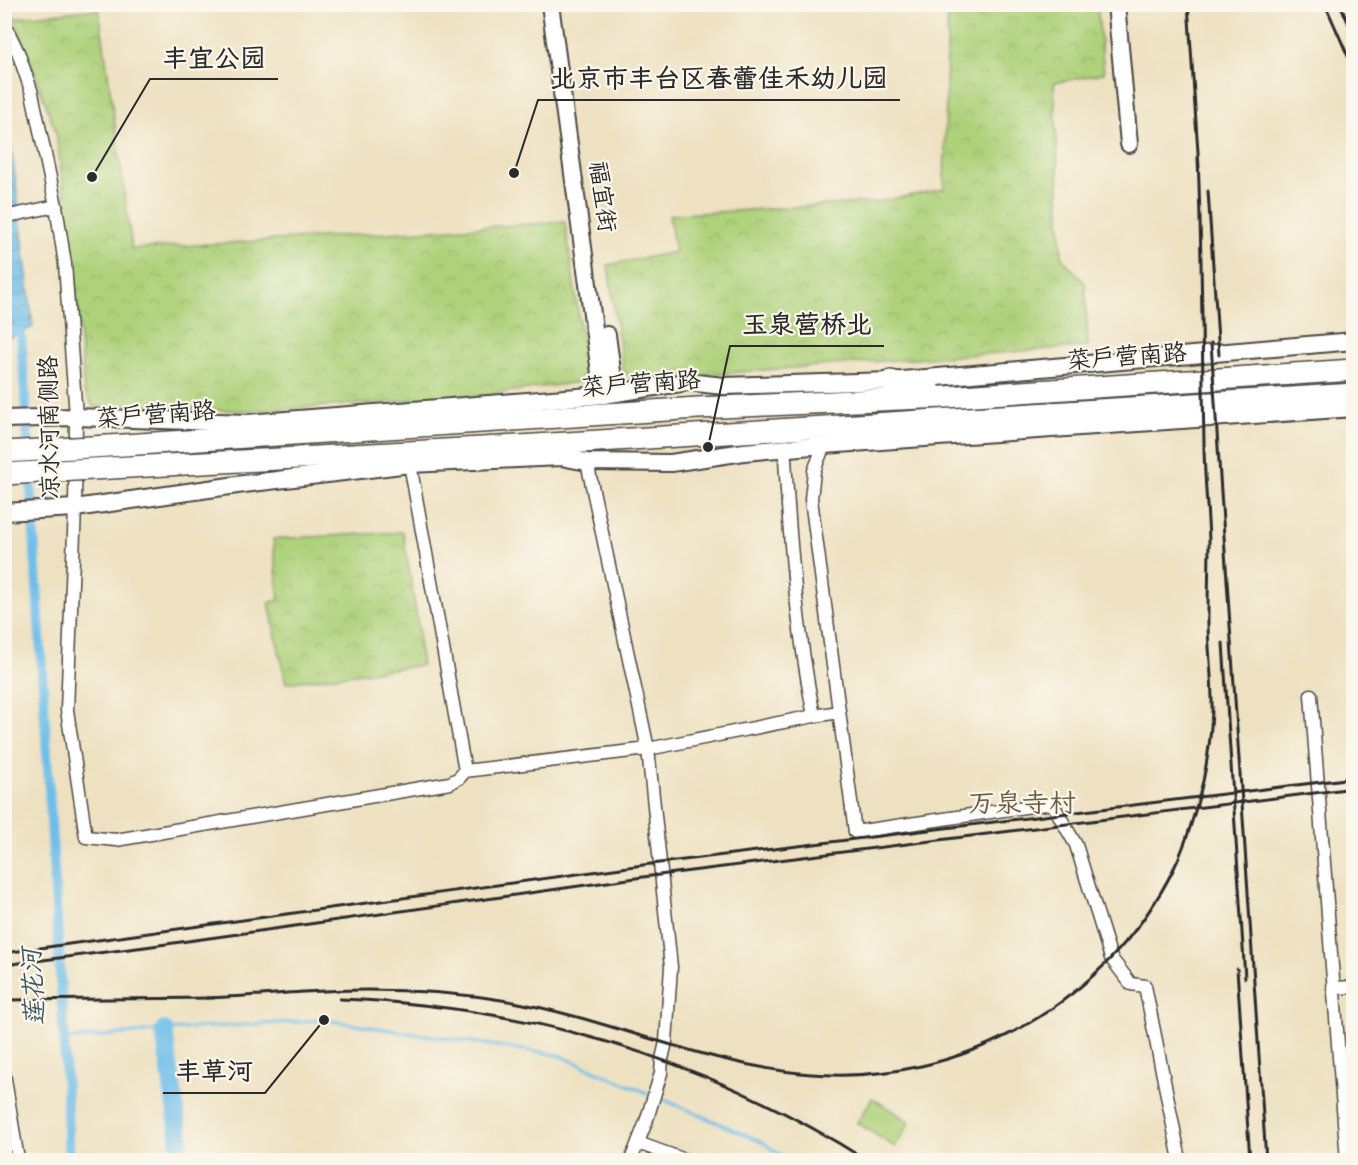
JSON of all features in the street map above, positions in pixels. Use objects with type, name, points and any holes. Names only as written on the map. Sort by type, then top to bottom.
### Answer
[{"type":"highway","name":"菜户营南路","points":[[4,452],[698,408],[945,397],[1353,370]]},
{"type":"highway","points":[[891,381],[945,397]]},
{"type":"highway","name":"菜户营南路","points":[[4,474],[519,446],[1353,394]]},
{"type":"highway","points":[[519,446],[561,458]]},
{"type":"street","name":"福宜街","points":[[550,4],[609,394]]},
{"type":"street","name":"福宜街","points":[[559,4],[609,394]]},
{"type":"street","points":[[1116,4],[1129,144]]},
{"type":"street","name":"凉水河南侧路","points":[[4,23],[18,52],[32,93],[56,206],[65,264],[76,417],[67,710],[86,837],[116,840],[450,783],[465,771]]},
{"type":"street","points":[[4,217],[56,206]]},
{"type":"street","name":"菜户营南路","points":[[4,419],[76,417],[246,423],[609,394],[687,382],[727,386],[891,381],[1353,342]]},
{"type":"street","points":[[4,512],[75,508],[410,464],[561,458],[587,462],[671,463],[744,452],[824,445],[1353,408]]},
{"type":"street","points":[[824,445],[814,471],[811,499],[855,832],[1052,803],[1076,845],[1111,958],[1131,984],[1145,986],[1180,1161]]},
{"type":"street","points":[[785,458],[793,580],[805,672],[814,717]]},
{"type":"street","points":[[587,462],[648,749],[671,967],[666,1042],[661,1073],[631,1161]]},
{"type":"street","points":[[410,464],[465,771],[648,749],[839,712]]},
{"type":"street","points":[[1311,695],[1347,1161]]},
{"type":"street","points":[[1333,988],[1353,987]]},
{"type":"street","points":[[4,1073],[18,1161]]},
{"type":"street","points":[[638,1143],[685,1161]]},
{"type":"green space","points":[[948,5],[1097,5],[1104,73],[1054,83],[1062,258],[1085,283],[1088,346],[633,381],[623,370],[608,265],[675,252],[669,215],[877,202],[944,189]]},
{"type":"green space","points":[[99,9],[132,249],[565,222],[586,368],[579,382],[469,397],[251,411],[94,407],[84,391],[75,275],[56,132],[14,18]]},
{"type":"green space","points":[[403,532],[419,631],[422,665],[286,683],[269,603],[279,600],[273,539]]},
{"type":"green space","points":[[872,1098],[910,1122],[895,1147],[857,1123]]},
{"type":"water","points":[[4,114],[14,168],[33,327],[7,339],[4,310]]},
{"type":"waterway","name":"莲花河","points":[[20,319],[29,453]]},
{"type":"waterway","name":"莲花河","points":[[30,469],[69,1160]]},
{"type":"waterway","points":[[64,1040],[164,1030],[324,1020],[558,1055],[652,1095]]},
{"type":"waterway","points":[[164,1030],[179,1134],[180,1160]]},
{"type":"waterway","points":[[658,1097],[762,1142],[788,1160]]},
{"type":"railway","points":[[1188,4],[1199,167]]},
{"type":"railway","points":[[1325,4],[1354,70]]},
{"type":"railway","points":[[1340,4],[1354,36]]},
{"type":"railway","points":[[206,998],[354,990],[432,992],[483,997],[546,1009],[734,1062],[811,1074],[867,1074],[922,1066],[975,1049],[1025,1026],[1071,995],[1112,958],[1147,914],[1175,866],[1194,814],[1208,755],[1212,699],[1208,625],[1209,541],[1204,455],[1198,158]]},
{"type":"railway","points":[[1208,191],[1219,355]]},
{"type":"railway","points":[[1211,343],[1266,1160]]},
{"type":"railway","points":[[1223,643],[1245,978]]},
{"type":"railway","points":[[4,953],[643,865],[1354,778]]},
{"type":"railway","points":[[4,965],[643,877],[1354,788]]},
{"type":"railway","points":[[1237,969],[1250,1160]]},
{"type":"railway","points":[[4,1000],[214,998]]},
{"type":"railway","points":[[340,999],[411,1004],[480,1013],[547,1026],[614,1044],[679,1066],[743,1093],[805,1124],[866,1160]]},
{"type":"place","name":"北京市丰台区春蕾佳禾幼儿园","points":[[514,173]]},
{"type":"place","name":"丰宜公园","points":[[92,177]]},
{"type":"place","name":"玉泉营桥北","points":[[708,447]]},
{"type":"place","name":"丰草河","points":[[324,1020]]},
{"type":"district","name":"万泉寺村","points":[[1022,806]]}]
